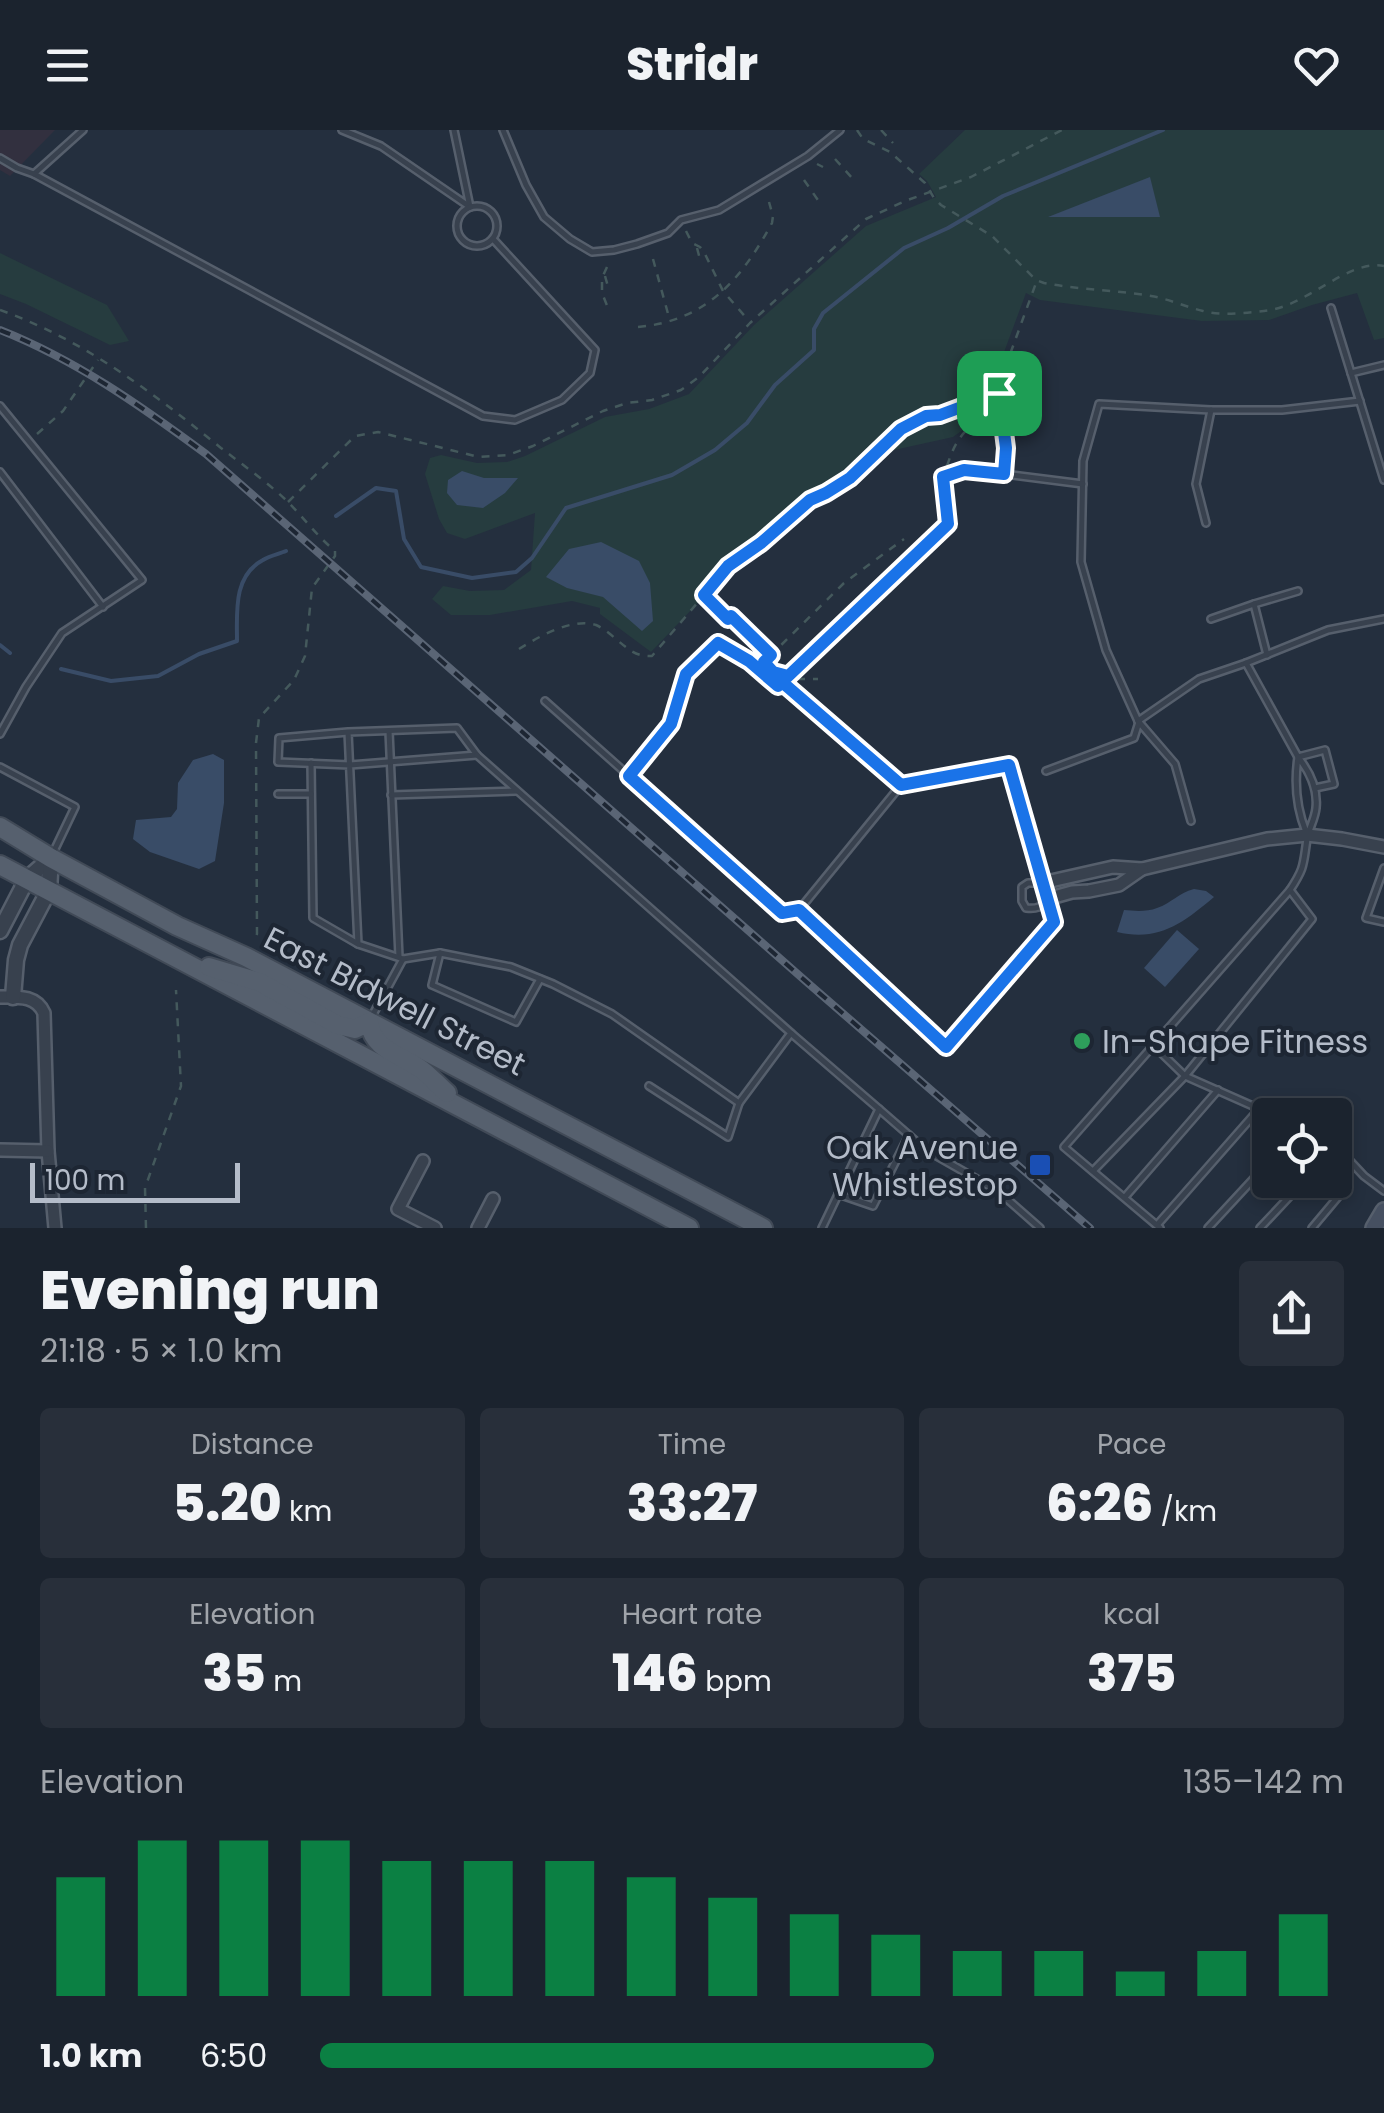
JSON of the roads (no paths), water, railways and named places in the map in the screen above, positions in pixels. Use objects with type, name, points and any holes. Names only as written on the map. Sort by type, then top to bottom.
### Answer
[{"type":"main road","name":"East Bidwell Street","points":[[0,827],[177,926],[246,957],[763,1228]]},
{"type":"main road","name":"East Bidwell Street","points":[[0,864],[689,1228]]},
{"type":"main road","points":[[170,955],[259,982],[338,1025],[356,1028],[369,1022],[372,1036],[380,1045],[420,1068],[465,1110]]},
{"type":"main road","points":[[1374,1228],[1384,1211]]},
{"type":"street","points":[[1042,883],[1112,867],[1142,869],[1267,839],[1307,835],[1384,847]]},
{"type":"street","points":[[0,932],[27,879],[51,858]]},
{"type":"street","points":[[51,858],[49,890],[20,945],[7,997],[34,1000],[44,1013],[48,1151],[55,1228]]},
{"type":"street","points":[[1048,899],[1120,885],[1142,869]]},
{"type":"street","points":[[0,1150],[48,1151]]},
{"type":"street","points":[[423,1161],[398,1208],[434,1228]]},
{"type":"street","points":[[478,1228],[493,1199]]},
{"type":"lane","points":[[34,174],[83,130]]},
{"type":"lane","points":[[342,130],[380,146],[470,207]]},
{"type":"lane","points":[[454,130],[470,207]]},
{"type":"lane","points":[[503,130],[526,186],[544,217],[592,252],[637,244],[668,233],[681,220],[719,210],[808,156],[840,130]]},
{"type":"lane","points":[[0,158],[484,416],[515,420],[562,400],[590,373],[595,350],[493,239]]},
{"type":"lane","points":[[483,206],[494,214],[498,226],[493,239],[476,246],[465,242],[458,232],[460,214],[470,207],[483,206]]},
{"type":"lane","points":[[1331,308],[1383,476]]},
{"type":"lane","points":[[1351,373],[1384,365]]},
{"type":"lane","points":[[1190,820],[1175,764],[1139,721],[1106,650],[1081,562],[1083,461],[1099,404],[1282,410],[1360,402]]},
{"type":"lane","points":[[0,406],[142,580],[62,633],[0,734]]},
{"type":"lane","points":[[1206,523],[1196,484],[1212,410]]},
{"type":"lane","points":[[629,776],[671,724],[686,674],[718,643],[749,661],[778,686],[948,524],[943,477],[964,470],[1083,484]]},
{"type":"lane","points":[[0,472],[103,607]]},
{"type":"lane","points":[[1211,619],[1298,591]]},
{"type":"lane","points":[[1254,604],[1267,654]]},
{"type":"lane","points":[[1046,771],[1134,738],[1139,721],[1199,679],[1328,630],[1384,618]]},
{"type":"lane","points":[[1246,663],[1315,788],[1316,810],[1307,835],[1304,868],[1290,890],[1064,1146],[1158,1227],[1252,1116]]},
{"type":"lane","points":[[782,682],[901,785]]},
{"type":"lane","points":[[545,701],[782,913],[799,910],[901,785],[1009,765],[1054,922],[946,1047],[799,910]]},
{"type":"lane","points":[[477,755],[350,764],[278,762],[278,738],[457,728],[477,755],[926,1150],[998,1192],[1040,1228]]},
{"type":"lane","points":[[369,1022],[401,958],[389,731]]},
{"type":"lane","points":[[348,732],[358,944]]},
{"type":"lane","points":[[1298,757],[1326,750],[1334,784],[1315,788]]},
{"type":"lane","points":[[1298,757],[1297,810],[1307,835]]},
{"type":"lane","points":[[311,763],[313,918],[358,944],[401,958],[440,953],[511,966],[612,1014],[738,1103]]},
{"type":"lane","points":[[0,767],[76,807],[51,858]]},
{"type":"lane","points":[[392,796],[517,790]]},
{"type":"lane","points":[[278,794],[311,794]]},
{"type":"lane","points":[[1384,868],[1380,890],[1366,918],[1384,922]]},
{"type":"lane","points":[[1042,883],[1022,887],[1022,900],[1026,908],[1034,909],[1048,899]]},
{"type":"lane","points":[[1093,1171],[1184,1076],[1312,918],[1290,890]]},
{"type":"lane","points":[[440,953],[432,985],[516,1022],[540,979]]},
{"type":"lane","points":[[649,1086],[728,1137],[738,1103],[791,1033]]},
{"type":"lane","points":[[1153,1046],[1184,1076],[1252,1105]]},
{"type":"lane","points":[[1125,1198],[1218,1090]]},
{"type":"lane","points":[[822,1228],[879,1109]]},
{"type":"lane","points":[[838,1194],[873,1206],[909,1135]]},
{"type":"lane","points":[[1352,1163],[1384,1191]]},
{"type":"lane","points":[[1208,1228],[1252,1180]]},
{"type":"lane","points":[[1260,1228],[1288,1198]]},
{"type":"lane","points":[[1312,1228],[1337,1198]]},
{"type":"water","points":[[1150,177],[1160,217],[1048,217]]},
{"type":"water","points":[[462,471],[484,478],[518,478],[483,508],[457,505],[447,493],[448,480]]},
{"type":"water","points":[[601,542],[639,561],[650,583],[653,621],[642,631],[603,597],[567,588],[546,577],[569,549]]},
{"type":"water","points":[[213,754],[224,760],[224,803],[215,861],[199,869],[150,852],[133,839],[136,820],[171,817],[177,809],[178,783],[193,760]]},
{"type":"water","points":[[1194,889],[1214,897],[1181,922],[1146,934],[1117,932],[1124,910],[1153,909]]},
{"type":"water","points":[[1177,930],[1199,949],[1165,987],[1144,968]]},
{"type":"waterway","points":[[336,516],[376,488],[396,491],[404,539],[421,567],[472,578],[516,572],[532,558],[566,508],[672,475],[715,450],[747,423],[775,385],[814,350],[814,329],[823,313],[904,248],[1003,196],[1163,130]]},
{"type":"waterway","points":[[61,669],[111,681],[158,676],[199,654],[237,641],[239,596],[246,575],[263,560],[286,551]]},
{"type":"waterway","points":[[0,645],[10,653]]},
{"type":"railway","points":[[0,330],[81,370],[206,454],[1090,1228]]},
{"type":"place","name":"In-Shape Fitness","points":[[1082,1041]]},
{"type":"place","name":"Oak Avenue Whistlestop","points":[[1040,1165]]}]
